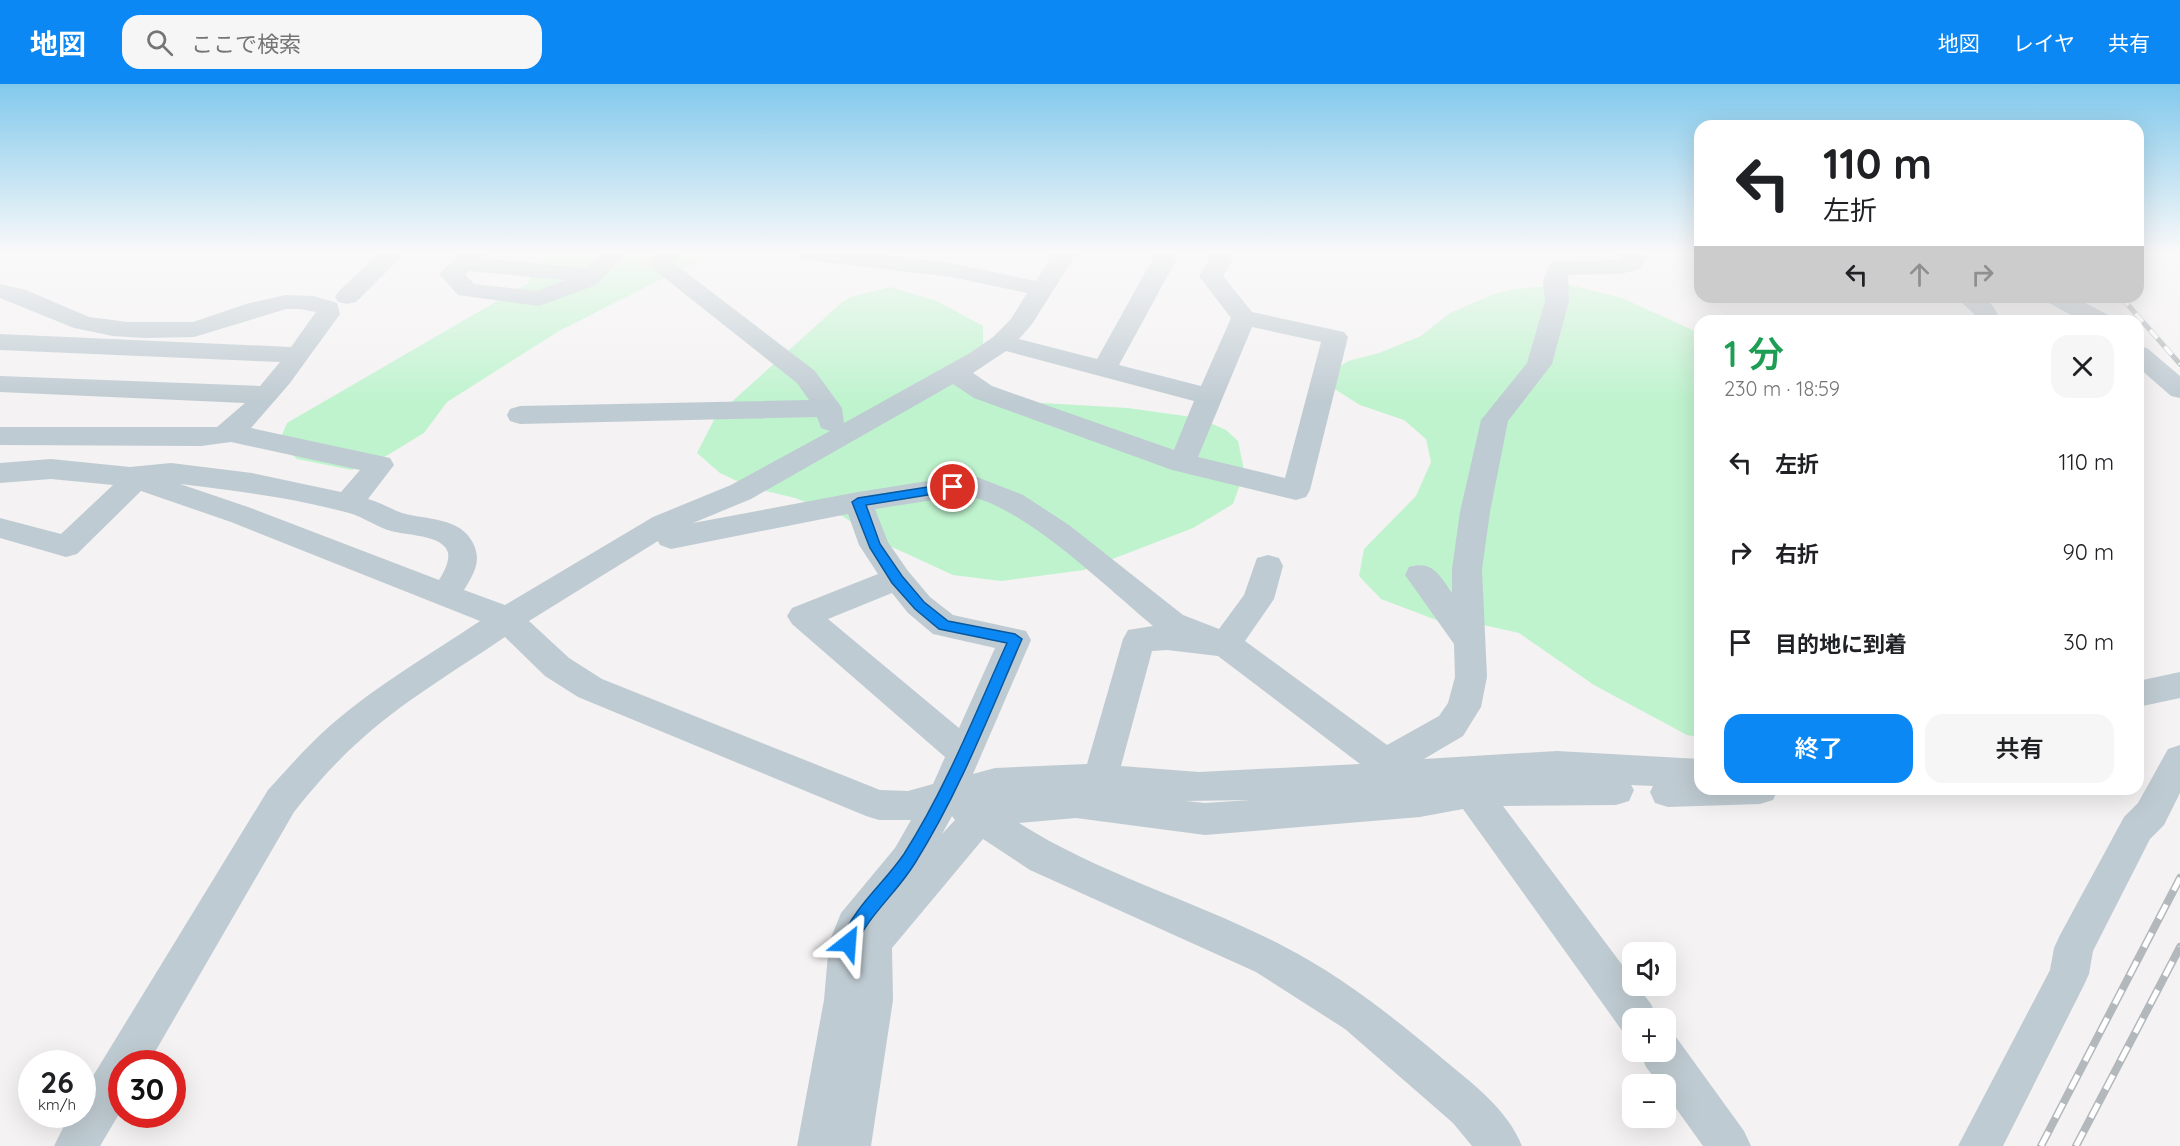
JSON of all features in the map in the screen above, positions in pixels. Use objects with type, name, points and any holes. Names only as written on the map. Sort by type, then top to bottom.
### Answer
[{"type":"street","points":[[35,303],[88,324],[110,329],[298,334],[306,336],[302,348]]},
{"type":"street","points":[[0,447],[78,437],[159,350],[186,330],[280,303]]},
{"type":"street","points":[[0,436],[197,437],[216,436],[228,432],[242,423],[328,314],[328,308],[305,303]]},
{"type":"street","points":[[718,303],[806,377],[829,408],[834,441]]},
{"type":"street","points":[[132,1050],[276,810],[310,766],[345,733],[392,697],[507,619],[623,547],[663,524],[741,492],[956,374],[1002,342],[1020,324],[1033,303]]},
{"type":"street","points":[[1104,369],[1141,303]]},
{"type":"street","points":[[956,374],[983,392],[1182,463],[1296,490],[1335,337],[1244,318],[1232,303]]},
{"type":"street","points":[[0,472],[51,469],[133,478],[242,515],[507,619],[557,667],[590,688],[879,805],[908,806],[946,794],[995,783],[1075,778],[1198,787],[1343,781],[1390,769],[1451,726],[1464,707],[1471,676],[1467,569],[1475,512],[1495,420],[1539,364],[1557,303]]},
{"type":"street","points":[[1975,303],[1985,311],[1986,315]]},
{"type":"street","points":[[2067,303],[2090,315]]},
{"type":"street","points":[[1182,463],[1244,318]]},
{"type":"street","points":[[0,342],[159,350],[302,348]]},
{"type":"street","points":[[1002,342],[1209,397]]},
{"type":"street","points":[[2144,357],[2180,361]]},
{"type":"street","points":[[2144,360],[2180,390]]},
{"type":"street","points":[[0,384],[266,394]]},
{"type":"street","points":[[520,415],[829,408]]},
{"type":"street","points":[[228,432],[380,465],[348,503]]},
{"type":"street","points":[[0,528],[66,546],[87,528],[133,478],[171,473],[252,483],[348,503],[372,510],[393,521],[440,531],[456,539],[463,553],[461,569],[445,596]]},
{"type":"street","points":[[623,547],[858,502],[953,487],[977,487],[1013,502],[1059,532],[1172,624],[1225,644],[1295,694],[1390,769],[1465,783],[1694,793]]},
{"type":"street","points":[[819,1146],[844,1000],[848,943],[855,926],[908,860],[946,794],[1015,639],[944,625],[919,605],[897,579],[874,545],[858,502]]},
{"type":"street","points":[[1225,644],[1258,599],[1268,566]]},
{"type":"street","points":[[1420,575],[1428,582],[1470,643]]},
{"type":"street","points":[[897,579],[803,616],[965,753]]},
{"type":"street","points":[[1100,780],[1139,639],[1167,638],[1225,644]]},
{"type":"street","points":[[2144,693],[2180,685]]},
{"type":"street","points":[[1980,1146],[2069,974],[2074,948],[2137,828],[2151,814],[2180,759]]},
{"type":"street","points":[[849,1146],[873,1000],[873,945],[879,933],[980,818],[997,809],[1076,803],[1205,819],[1420,802],[1465,783],[1557,766],[1694,774]]},
{"type":"street","points":[[1465,783],[1629,1008]]},
{"type":"street","points":[[946,794],[1043,858],[1270,958],[1359,1015],[1468,1108],[1500,1146]]},
{"type":"street","points":[[1667,1062],[1729,1146]]},
{"type":"street","points":[[76,1146],[108,1092]]},
{"type":"green space","points":[[494,303],[615,303],[559,331],[447,402],[424,433],[386,456],[352,470],[297,459],[279,442],[287,423]]},
{"type":"green space","points":[[940,303],[983,326],[983,345],[973,367],[971,384],[1025,402],[1128,408],[1199,418],[1226,430],[1238,441],[1243,465],[1243,476],[1233,504],[1193,528],[1084,570],[1001,581],[953,575],[890,546],[842,516],[795,498],[750,487],[720,473],[697,453],[716,416],[840,304]]},
{"type":"green space","points":[[1474,303],[1632,303],[1694,331],[1694,736],[1687,735],[1594,685],[1519,633],[1479,624],[1447,624],[1381,599],[1359,576],[1364,549],[1416,496],[1431,462],[1426,439],[1404,420],[1360,405],[1333,388],[1328,375],[1348,361],[1379,353],[1421,336],[1450,313]]},
{"type":"railway","points":[[2126,303],[2137,315]]},
{"type":"railway","points":[[2144,323],[2180,364]]},
{"type":"railway","points":[[2041,1146],[2180,878]]},
{"type":"railway","points":[[2076,1146],[2180,947]]},
{"type":"route","points":[[848,943],[855,926],[908,860],[946,794],[1015,639],[944,625],[919,605],[897,579],[874,545],[858,502],[953,487]]}]
